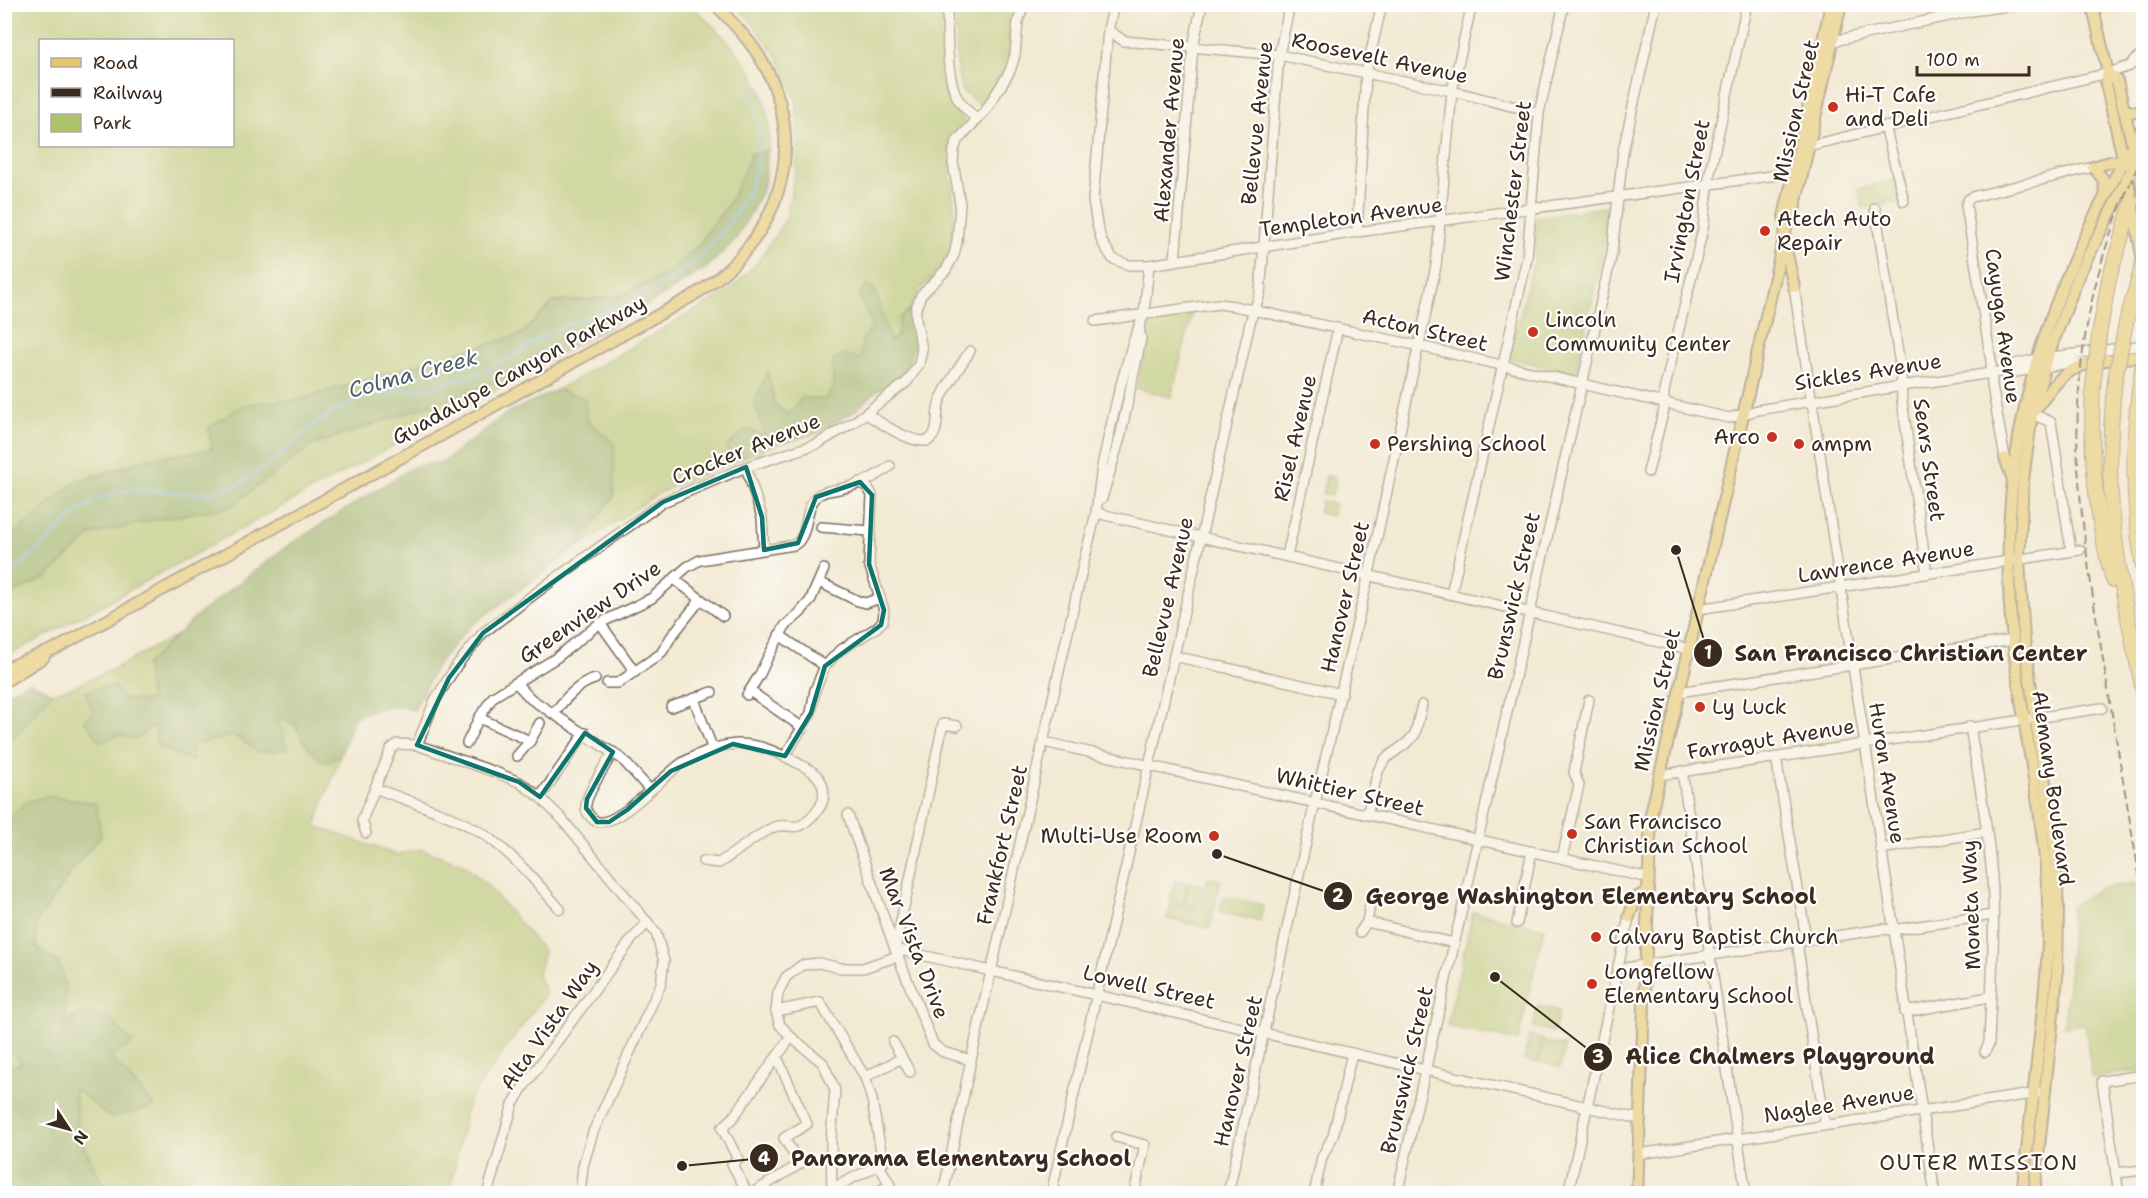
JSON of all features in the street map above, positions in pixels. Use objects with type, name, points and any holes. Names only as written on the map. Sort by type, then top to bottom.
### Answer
[{"type":"highway","points":[[2132,202],[2114,260],[2099,335],[2094,386],[2094,456],[2101,528],[2111,573],[2137,663]]},
{"type":"highway","points":[[2144,260],[2126,323],[2115,380],[2110,437],[2111,502],[2119,567],[2144,696]]},
{"type":"highway","points":[[2144,357],[2135,423],[2133,471],[2135,513],[2144,572]]},
{"type":"main road","name":"Guadalupe Canyon Parkway","points":[[4,682],[22,673],[59,647],[689,298],[717,281],[736,264],[757,237],[772,209],[783,168],[784,135],[779,101],[764,63],[745,36],[714,4]]},
{"type":"main road","name":"Mission Street","points":[[1798,172],[1808,146],[1827,42],[1831,4]]},
{"type":"main road","name":"Mission Street","points":[[1637,1194],[1651,814],[1787,224],[1792,219],[1798,172],[1827,42],[1840,4]]},
{"type":"main road","points":[[2092,4],[2108,73],[2106,84],[2124,161],[2144,266]]},
{"type":"main road","points":[[2108,73],[2117,81],[2142,176],[2144,192]]},
{"type":"main road","points":[[2124,110],[2144,114]]},
{"type":"main road","name":"Alemany Boulevard","points":[[2030,718],[2024,639],[2014,560],[2032,414],[2041,363],[2051,316],[2075,254],[2132,144],[2144,126]]},
{"type":"main road","points":[[2127,180],[2133,160],[2132,144]]},
{"type":"main road","points":[[2105,196],[2104,180],[2093,167],[2124,161]]},
{"type":"main road","points":[[2105,222],[2117,209],[2132,202],[2142,176]]},
{"type":"main road","name":"Alemany Boulevard","points":[[2022,1194],[2057,978],[2058,908],[2055,851],[2013,640],[2013,479],[2019,429],[2041,363],[2080,272],[2127,180]]},
{"type":"main road","points":[[1784,238],[1794,287]]},
{"type":"main road","points":[[1775,275],[1789,281],[1794,287]]},
{"type":"main road","name":"Sickles Avenue","points":[[2087,363],[2144,357]]},
{"type":"main road","points":[[2032,414],[2057,382],[2074,369],[2087,363]]},
{"type":"main road","points":[[2005,458],[2013,479]]},
{"type":"main road","name":"Guadalupe Canyon Parkway","points":[[4,669],[59,647]]},
{"type":"main road","points":[[1629,917],[1636,898],[1649,890]]},
{"type":"main road","name":"Alemany Boulevard","points":[[2034,1194],[2039,1093]]},
{"type":"street","points":[[947,4],[950,65],[954,89],[960,101],[977,120]]},
{"type":"street","name":"Crocker Avenue","points":[[417,745],[435,700],[448,678],[483,633],[545,586],[663,502],[746,467],[817,444],[866,414],[907,382],[919,364],[922,349],[916,308],[921,295],[946,270],[954,255],[957,242],[960,204],[953,162],[954,150],[957,141],[986,110],[1010,71],[1015,55],[1018,22],[1024,4]]},
{"type":"street","name":"Templeton Avenue","points":[[1114,4],[1108,30],[1093,201],[1101,242],[1113,259],[1129,265],[1149,265],[1357,232],[1798,172]]},
{"type":"street","name":"Alexander Avenue","points":[[1175,260],[1193,47],[1202,4]]},
{"type":"street","name":"Bellevue Avenue","points":[[1051,1194],[1200,537],[1254,310],[1260,294],[1279,55],[1290,4]]},
{"type":"street","points":[[1357,232],[1366,73],[1382,4]]},
{"type":"street","name":"Hanover Street","points":[[1228,1194],[1315,803],[1369,576],[1436,266],[1452,91],[1472,4]]},
{"type":"street","name":"Winchester Street","points":[[1451,594],[1527,258],[1539,113],[1564,4]]},
{"type":"street","name":"Brunswick Street","points":[[1398,1194],[1612,253],[1623,151],[1656,4]]},
{"type":"street","name":"Irvington Street","points":[[1648,472],[1664,404],[1664,391],[1703,229],[1708,184],[1747,4]]},
{"type":"street","points":[[1827,42],[1947,16],[2023,4]]},
{"type":"street","name":"Roosevelt Avenue","points":[[1108,30],[1124,41],[1279,55],[1452,91],[1539,113]]},
{"type":"street","points":[[1106,54],[1124,41]]},
{"type":"street","points":[[1808,146],[2108,73],[2130,66],[2144,51]]},
{"type":"street","points":[[1886,126],[1904,201]]},
{"type":"street","name":"Cayuga Avenue","points":[[2005,458],[1996,372],[1966,205],[1972,197],[2093,167]]},
{"type":"street","name":"Sears Street","points":[[1875,208],[1901,371],[1901,386],[1928,574]]},
{"type":"street","name":"Frankfort Street","points":[[943,1194],[971,1060],[1097,509],[1104,495],[1120,438],[1142,339],[1139,327],[1144,314],[1149,265]]},
{"type":"street","name":"Huron Avenue","points":[[1794,287],[1892,930],[1935,1194]]},
{"type":"street","name":"Acton Street","points":[[1095,321],[1219,304],[1419,346],[1729,418],[1744,414]]},
{"type":"street","name":"Risel Avenue","points":[[1287,556],[1338,328]]},
{"type":"street","name":"Sickles Avenue","points":[[2041,363],[2144,345]]},
{"type":"street","points":[[866,414],[911,438],[928,441],[938,428],[937,412],[940,400],[970,351]]},
{"type":"street","name":"Sickles Avenue","points":[[1744,414],[1901,386],[1996,372],[2015,364],[2087,363]]},
{"type":"street","name":"Lawrence Avenue","points":[[1698,609],[2075,551],[2051,422],[2032,414]]},
{"type":"street","name":"Greenview Drive","points":[[467,743],[479,718],[493,697],[556,658],[600,623],[646,601],[687,567],[700,561],[785,548],[798,543],[802,537],[809,508],[816,498],[829,490],[860,482],[890,466]]},
{"type":"street","points":[[746,467],[762,517],[764,550]]},
{"type":"street","points":[[785,756],[811,713],[815,690],[825,666],[839,651],[880,625],[884,616],[869,564],[872,495],[868,488],[860,482]]},
{"type":"street","points":[[1097,509],[1200,537],[1689,650]]},
{"type":"street","points":[[821,527],[869,531]]},
{"type":"street","points":[[803,728],[748,693],[779,635],[789,621],[808,604],[824,568]]},
{"type":"street","points":[[674,579],[723,616]]},
{"type":"street","points":[[819,582],[858,601],[866,603],[880,598]]},
{"type":"street","points":[[607,683],[618,683],[660,653],[700,600]]},
{"type":"street","points":[[600,623],[635,672]]},
{"type":"street","points":[[779,635],[825,666]]},
{"type":"street","points":[[1679,692],[2013,640]]},
{"type":"street","points":[[1174,656],[1342,694]]},
{"type":"street","points":[[554,714],[561,704],[586,681],[595,680]]},
{"type":"street","points":[[516,683],[531,699],[613,752],[631,767],[650,790]]},
{"type":"street","points":[[671,707],[712,692]]},
{"type":"street","points":[[694,699],[713,750]]},
{"type":"street","points":[[1562,858],[1579,785],[1574,772],[1589,700]]},
{"type":"street","points":[[1367,815],[1378,771],[1385,759],[1415,734],[1422,705]]},
{"type":"street","name":"Farragut Avenue","points":[[1660,775],[1970,726],[2102,708]]},
{"type":"street","points":[[479,718],[530,741]]},
{"type":"street","points":[[517,756],[530,741],[540,723]]},
{"type":"street","points":[[831,1191],[831,1140],[835,1090],[824,1063],[791,1037],[780,1025],[776,1011],[778,993],[786,976],[802,965],[819,963],[840,968],[863,969],[896,952],[944,724],[957,726]]},
{"type":"street","name":"Moneta Way","points":[[1905,1012],[1990,997],[1994,915],[1987,832],[1970,726]]},
{"type":"street","points":[[540,797],[585,733]]},
{"type":"street","name":"Whittier Street","points":[[1044,742],[1649,878]]},
{"type":"street","points":[[366,833],[362,820],[391,749],[403,743],[417,745],[519,782],[540,797],[562,819],[656,933],[664,961],[661,984],[593,1132],[583,1166],[580,1194]]},
{"type":"street","points":[[613,752],[587,799],[586,808],[597,822],[609,822],[627,810],[681,764],[733,744],[745,744],[785,756],[812,770],[822,782],[823,799],[819,811],[798,826],[784,825],[772,828],[719,863],[703,861]]},
{"type":"street","points":[[1776,757],[1805,932],[1798,949],[1825,1124]]},
{"type":"street","points":[[1682,771],[1746,1194]]},
{"type":"street","points":[[375,788],[454,820],[491,839],[522,866],[560,909]]},
{"type":"street","name":"Mar Vista Drive","points":[[848,815],[896,952],[933,1044],[943,1052],[971,1060]]},
{"type":"street","points":[[1880,849],[1987,832]]},
{"type":"street","points":[[1517,923],[1532,851]]},
{"type":"street","points":[[1360,932],[1367,922],[1370,904]]},
{"type":"street","points":[[1618,969],[1883,928],[1892,930],[1994,915]]},
{"type":"street","points":[[1568,1194],[1629,917]]},
{"type":"street","name":"Alta Vista Way","points":[[487,1194],[507,1120],[522,1089],[632,939],[648,922]]},
{"type":"street","points":[[1367,922],[1454,943]]},
{"type":"street","name":"Lowell Street","points":[[896,952],[992,970],[1640,1119]]},
{"type":"street","points":[[1985,1052],[1989,1043],[1990,997]]},
{"type":"street","points":[[776,1011],[820,1002],[865,1077],[872,1100],[883,1163],[821,1194]]},
{"type":"street","points":[[777,1057],[807,1124],[784,1138],[800,1164],[750,1194],[732,1164],[738,1159],[722,1128],[732,1119],[791,1037]]},
{"type":"street","points":[[893,1042],[910,1071]]},
{"type":"street","points":[[1314,1194],[1322,1156],[1333,1136],[1352,1053]]},
{"type":"street","points":[[865,1077],[902,1058]]},
{"type":"street","points":[[2119,1194],[2102,1081],[2144,1076]]},
{"type":"street","name":"Naglee Avenue","points":[[1639,1154],[1922,1109],[2039,1093]]},
{"type":"street","points":[[1116,1137],[1145,1145],[1134,1194]]},
{"type":"street","points":[[874,1194],[890,1185],[879,1165]]},
{"type":"street","points":[[2116,1173],[2144,1170]]},
{"type":"highlighted area","points":[[746,467],[762,517],[764,550],[798,543],[816,497],[860,482],[872,495],[869,564],[884,610],[881,625],[825,666],[811,713],[785,756],[733,744],[671,771],[627,810],[609,822],[597,822],[586,808],[587,799],[613,752],[585,733],[540,797],[519,782],[417,745],[449,678],[483,633],[663,502]]},
{"type":"green space","points":[[5,5],[691,5],[737,52],[749,68],[766,106],[769,127],[768,151],[751,154],[731,200],[698,245],[666,274],[617,297],[553,302],[522,334],[297,400],[245,404],[212,449],[148,459],[20,530],[5,542]]},
{"type":"green space","points":[[735,5],[942,5],[940,79],[948,98],[966,124],[949,148],[954,208],[952,245],[943,266],[919,290],[911,309],[900,318],[897,336],[890,342],[876,293],[869,285],[859,294],[873,327],[861,359],[833,361],[833,388],[825,399],[802,398],[788,414],[775,405],[768,373],[765,436],[727,446],[729,464],[659,493],[575,549],[614,496],[588,421],[584,398],[557,390],[729,291],[757,263],[786,219],[797,162],[797,102],[778,57],[749,19]]},
{"type":"green space","points":[[956,5],[1018,5],[1011,22],[1010,50],[1003,71],[982,106],[962,91],[957,70]]},
{"type":"green space","points":[[768,151],[764,186],[736,239],[708,267],[633,314],[529,371],[313,445],[229,507],[153,520],[91,535],[47,577],[5,597],[5,542],[75,482],[148,459],[212,449],[208,428],[245,404],[297,400],[522,334],[553,302],[617,297],[666,274],[698,245],[731,200],[751,154]]},
{"type":"green space","points":[[1898,179],[1904,201],[1863,208],[1858,189]]},
{"type":"green space","points":[[1607,207],[1601,262],[1575,374],[1509,358],[1535,257],[1537,217]]},
{"type":"green space","points":[[869,285],[876,293],[890,341],[897,336],[899,318],[911,309],[915,342],[908,368],[891,384],[876,391],[855,411],[818,433],[774,445],[729,464],[727,446],[746,429],[765,435],[754,401],[768,372],[775,405],[788,414],[802,398],[825,399],[833,388],[833,361],[844,355],[861,359],[862,340],[872,327],[859,294]]},
{"type":"green space","points":[[1192,314],[1171,397],[1136,388],[1152,320]]},
{"type":"green space","points":[[529,371],[5,657],[5,597],[47,576],[91,535],[153,520],[229,507],[313,445]]},
{"type":"green space","points":[[557,390],[584,398],[588,421],[614,443],[614,496],[575,549],[468,628],[437,665],[414,710],[383,707],[354,718],[341,754],[325,762],[311,750],[295,724],[278,719],[287,749],[258,752],[240,738],[231,736],[191,745],[192,761],[156,745],[155,725],[137,739],[118,735],[100,742],[84,720],[93,713],[85,692],[113,685],[123,699],[150,701],[146,665],[199,614],[287,546],[415,466],[442,463],[507,413]]},
{"type":"green space","points":[[1326,476],[1336,478],[1332,496],[1322,494]]},
{"type":"green space","points":[[1321,501],[1335,504],[1332,516],[1318,513]]},
{"type":"green space","points":[[177,635],[146,665],[150,701],[122,699],[117,735],[137,739],[155,724],[192,761],[191,745],[231,736],[239,738],[258,752],[287,748],[278,719],[295,724],[307,746],[325,762],[341,754],[315,826],[397,855],[420,849],[463,864],[489,887],[544,952],[538,974],[546,993],[468,1101],[452,1180],[447,1193],[104,1193],[105,1189],[80,1138],[74,1087],[111,1118],[155,1106],[110,1057],[133,1043],[109,1019],[86,1011],[64,1022],[66,989],[58,962],[36,947],[36,923],[81,858],[101,836],[5,822],[5,747],[52,693],[70,688],[116,668]]},
{"type":"green space","points":[[30,682],[52,693],[5,747],[5,694]]},
{"type":"green space","points":[[48,796],[96,803],[101,836],[81,858],[36,923],[36,947],[58,962],[66,989],[64,1022],[86,1011],[109,1019],[133,1043],[110,1057],[155,1106],[111,1118],[74,1088],[80,1138],[105,1189],[104,1193],[5,1193],[5,1068],[22,1063],[5,1049],[5,822],[26,802]]},
{"type":"green space","points":[[1208,877],[1221,880],[1210,928],[1167,919],[1171,904],[1201,910]]},
{"type":"green space","points":[[1175,880],[1187,883],[1183,904],[1170,901]]},
{"type":"green space","points":[[1189,882],[1203,885],[1198,907],[1184,904]]},
{"type":"green space","points":[[2134,883],[2136,888],[2143,886],[2143,1070],[2092,1078],[2085,1024],[2064,1027],[2070,966],[2071,907],[2099,889]]},
{"type":"green space","points":[[1223,896],[1263,905],[1260,921],[1220,912]]},
{"type":"green space","points":[[1473,912],[1544,928],[1518,1041],[1447,1026]]},
{"type":"green space","points":[[1538,1006],[1559,1011],[1554,1032],[1533,1027]]},
{"type":"green space","points":[[1529,1036],[1543,1039],[1537,1063],[1524,1060]]},
{"type":"green space","points":[[1543,1041],[1565,1046],[1560,1067],[1539,1062]]},
{"type":"green space","points":[[5,1049],[23,1063],[5,1068]]},
{"type":"waterway","name":"Colma Creek","points":[[4,575],[26,561],[75,514],[96,500],[123,491],[207,493],[238,484],[269,464],[311,427],[342,408],[379,394],[432,387],[477,374],[498,365],[557,329],[612,309],[666,283],[687,267],[725,228],[741,205],[752,181],[759,156],[760,131],[748,83]]},
{"type":"railway","points":[[2144,154],[2112,228],[2100,267],[2084,346],[2077,426],[2082,518],[2089,569],[2144,901]]},
{"type":"place","name":"Hi-T Cafe and Deli","points":[[1833,107]]},
{"type":"place","name":"Atech Auto Repair","points":[[1765,231]]},
{"type":"place","name":"Lincoln Community Center","points":[[1533,332]]},
{"type":"place","name":"Arco","points":[[1772,437]]},
{"type":"place","name":"Pershing School","points":[[1375,444]]},
{"type":"place","name":"ampm","points":[[1799,444]]},
{"type":"place","name":"San Francisco Christian Center","points":[[1676,550]]},
{"type":"place","name":"Ly Luck","points":[[1700,707]]},
{"type":"place","name":"San Francisco Christian School","points":[[1572,834]]},
{"type":"place","name":"Multi-Use Room","points":[[1214,836]]},
{"type":"place","name":"George Washington Elementary School","points":[[1217,854]]},
{"type":"place","name":"Calvary Baptist Church","points":[[1596,937]]},
{"type":"place","name":"Alice Chalmers Playground","points":[[1495,977]]},
{"type":"place","name":"Longfellow Elementary School","points":[[1592,984]]},
{"type":"place","name":"Panorama Elementary School","points":[[682,1166]]},
{"type":"district","name":"OUTER MISSION","points":[[1979,1162]]}]
